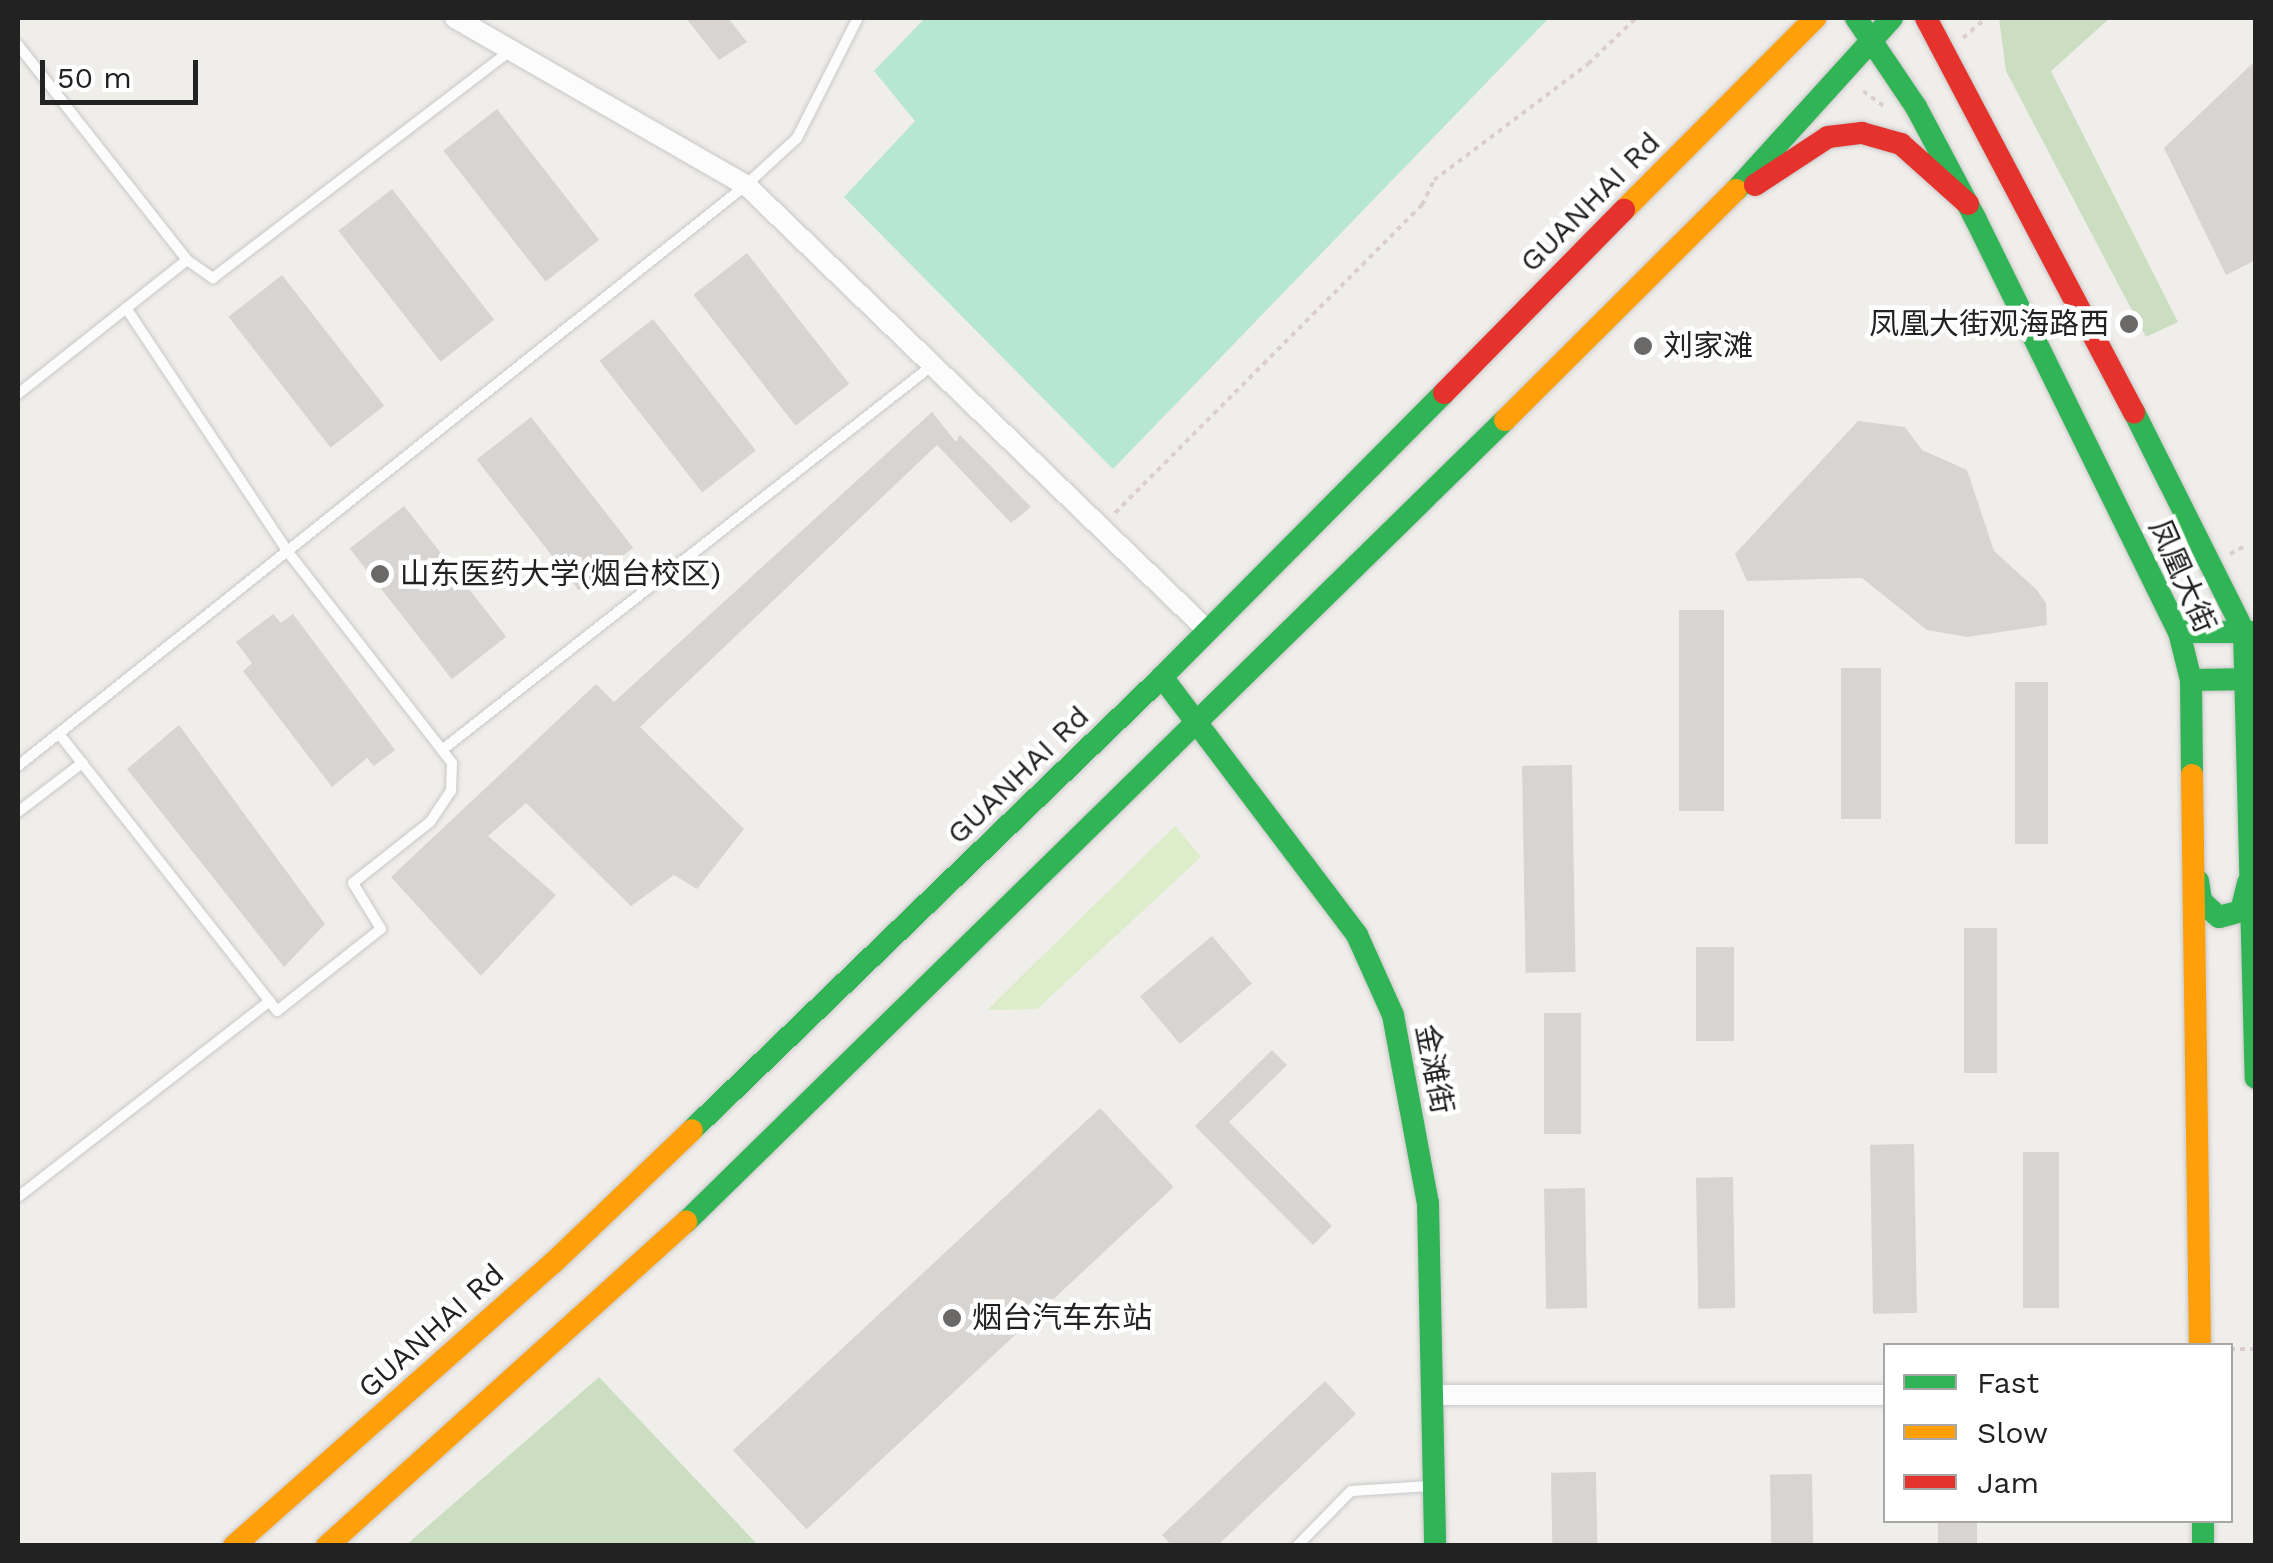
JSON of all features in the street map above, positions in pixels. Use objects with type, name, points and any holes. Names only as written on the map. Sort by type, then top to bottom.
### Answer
[{"type":"main road","name":"GUANHAI Rd","points":[[234,1546],[553,1263],[1162,677],[1814,18]]},
{"type":"main road","name":"凤凰大街","points":[[1856,18],[1968,204],[2179,632],[2190,680],[2200,1343]]},
{"type":"main road","points":[[327,1546],[596,1310],[1720,209],[1870,37],[1892,18]]},
{"type":"main road","name":"凤凰大街","points":[[1926,18],[2050,244],[2250,632],[2256,1078]]},
{"type":"main road","points":[[1720,209],[1828,137],[1862,132],[1902,144],[1968,204]]},
{"type":"main road","points":[[2179,632],[2250,632]]},
{"type":"main road","name":"金滩街","points":[[1162,677],[1194,725],[1357,936],[1393,1015],[1428,1203],[1435,1394],[1435,1546]]},
{"type":"main road","points":[[2190,680],[2252,680]]},
{"type":"main road","points":[[2193,850],[2202,901],[2210,912],[2232,916],[2246,898],[2251,842]]},
{"type":"street","points":[[455,18],[746,185],[935,363],[1208,631]]},
{"type":"street","points":[[1435,1394],[1883,1395]]},
{"type":"lane","points":[[18,766],[746,185],[796,138],[858,18]]},
{"type":"lane","points":[[18,45],[186,260],[213,278],[513,49]]},
{"type":"lane","points":[[18,394],[186,260]]},
{"type":"lane","points":[[60,736],[277,1010],[381,929],[352,884],[430,822],[451,791],[452,763],[288,552],[126,308]]},
{"type":"lane","points":[[442,750],[935,363]]},
{"type":"lane","points":[[18,812],[82,763]]},
{"type":"lane","points":[[18,1197],[270,1002]]},
{"type":"lane","points":[[1298,1546],[1351,1491],[1436,1486]]},
{"type":"path","points":[[1115,512],[1422,205],[1434,180],[1588,64],[1636,18]]},
{"type":"green space","points":[[925,18],[1549,18],[1113,469],[844,197],[915,121],[874,71]]},
{"type":"green space","points":[[1999,18],[2110,18],[2051,71],[2178,322],[2146,337],[2006,71]]},
{"type":"green space","points":[[1175,826],[1201,857],[1037,1009],[987,1010]]},
{"type":"green space","points":[[599,1377],[758,1545],[406,1545]]},
{"type":"building","points":[[686,18],[728,18],[747,42],[719,60]]},
{"type":"building","points":[[2256,60],[2256,260],[2226,275],[2164,148]]},
{"type":"building","points":[[497,109],[599,240],[546,282],[443,151]]},
{"type":"building","points":[[392,189],[494,320],[441,362],[338,231]]},
{"type":"building","points":[[747,253],[849,384],[796,426],[693,295]]},
{"type":"building","points":[[282,275],[384,406],[331,448],[228,317]]},
{"type":"building","points":[[653,319],[756,451],[702,492],[599,361]]},
{"type":"building","points":[[932,412],[956,442],[960,435],[1031,507],[1011,523],[937,445],[640,727],[744,829],[697,889],[674,875],[631,906],[526,803],[488,836],[556,895],[481,976],[391,877],[596,684],[614,702]]},
{"type":"building","points":[[531,417],[633,548],[579,590],[477,459]]},
{"type":"building","points":[[1858,421],[1905,427],[1922,450],[1967,470],[1994,551],[2036,589],[2046,603],[2047,625],[1967,637],[1927,630],[1862,578],[1747,581],[1735,554]]},
{"type":"building","points":[[404,506],[506,637],[452,679],[350,548]]},
{"type":"building","points":[[1679,610],[1724,610],[1724,811],[1679,811]]},
{"type":"building","points":[[273,614],[281,623],[293,614],[395,750],[374,766],[367,758],[332,787],[243,671],[252,663],[236,642]]},
{"type":"building","points":[[1841,668],[1881,668],[1881,819],[1841,819]]},
{"type":"building","points":[[2015,682],[2048,682],[2048,844],[2015,844]]},
{"type":"building","points":[[179,725],[325,924],[284,967],[127,769]]},
{"type":"building","points":[[1572,765],[1576,972],[1526,973],[1522,766]]},
{"type":"building","points":[[1964,928],[1997,928],[1997,1073],[1964,1073]]},
{"type":"building","points":[[1212,936],[1252,983],[1180,1044],[1140,996]]},
{"type":"building","points":[[1696,947],[1734,947],[1734,1041],[1696,1041]]},
{"type":"building","points":[[1544,1013],[1581,1013],[1581,1134],[1544,1134]]},
{"type":"building","points":[[1272,1050],[1287,1065],[1229,1122],[1332,1226],[1313,1245],[1195,1126]]},
{"type":"building","name":"烟台汽车东站","points":[[1100,1108],[1174,1187],[807,1529],[733,1450]]},
{"type":"building","points":[[1914,1144],[1917,1313],[1873,1314],[1870,1145]]},
{"type":"building","points":[[2023,1152],[2059,1152],[2059,1308],[2023,1308]]},
{"type":"building","points":[[1733,1177],[1735,1308],[1698,1309],[1696,1178]]},
{"type":"building","points":[[1585,1188],[1587,1308],[1546,1309],[1544,1189]]},
{"type":"building","points":[[1325,1381],[1356,1414],[1217,1546],[1172,1546],[1162,1535]]},
{"type":"building","points":[[1596,1472],[1597,1546],[1552,1546],[1551,1473]]},
{"type":"building","points":[[1812,1474],[1813,1546],[1771,1546],[1770,1475]]},
{"type":"building","points":[[1938,1523],[1977,1523],[1977,1546],[1938,1546]]},
{"type":"traffic: fast","points":[[1856,18],[1916,107],[1975,218],[2179,632],[2191,680],[2192,775]]},
{"type":"traffic: fast","points":[[1736,190],[1892,18]]},
{"type":"traffic: fast","points":[[692,1130],[1162,677],[1444,393]]},
{"type":"traffic: fast","points":[[2134,412],[2244,632],[2256,1078]]},
{"type":"traffic: fast","points":[[686,1222],[1505,420]]},
{"type":"traffic: fast","points":[[2179,632],[2256,632]]},
{"type":"traffic: fast","points":[[1162,677],[1357,935],[1393,1015],[1428,1203],[1435,1546]]},
{"type":"traffic: fast","points":[[2191,680],[2256,679]]},
{"type":"traffic: fast","points":[[2198,881],[2201,901],[2219,917],[2241,911],[2248,883]]},
{"type":"traffic: fast","points":[[2203,1523],[2203,1546]]},
{"type":"traffic: slow","points":[[1624,210],[1815,18]]},
{"type":"traffic: slow","points":[[1505,420],[1736,190]]},
{"type":"traffic: slow","points":[[2192,775],[2200,1343]]},
{"type":"traffic: slow","points":[[234,1546],[553,1263],[692,1130]]},
{"type":"traffic: slow","points":[[327,1546],[686,1222]]},
{"type":"traffic: jam","points":[[1926,18],[2134,412]]},
{"type":"traffic: jam","points":[[1755,185],[1828,137],[1862,133],[1901,144],[1968,204]]},
{"type":"traffic: jam","points":[[1444,393],[1624,210]]},
{"type":"place","name":"凤凰大街观海路西","points":[[2129,324]]},
{"type":"place","name":"刘家滩","points":[[1643,346]]},
{"type":"place","name":"山东医药大学(烟台校区)","points":[[380,574]]},
{"type":"place","name":"烟台汽车东站","points":[[952,1318]]}]
